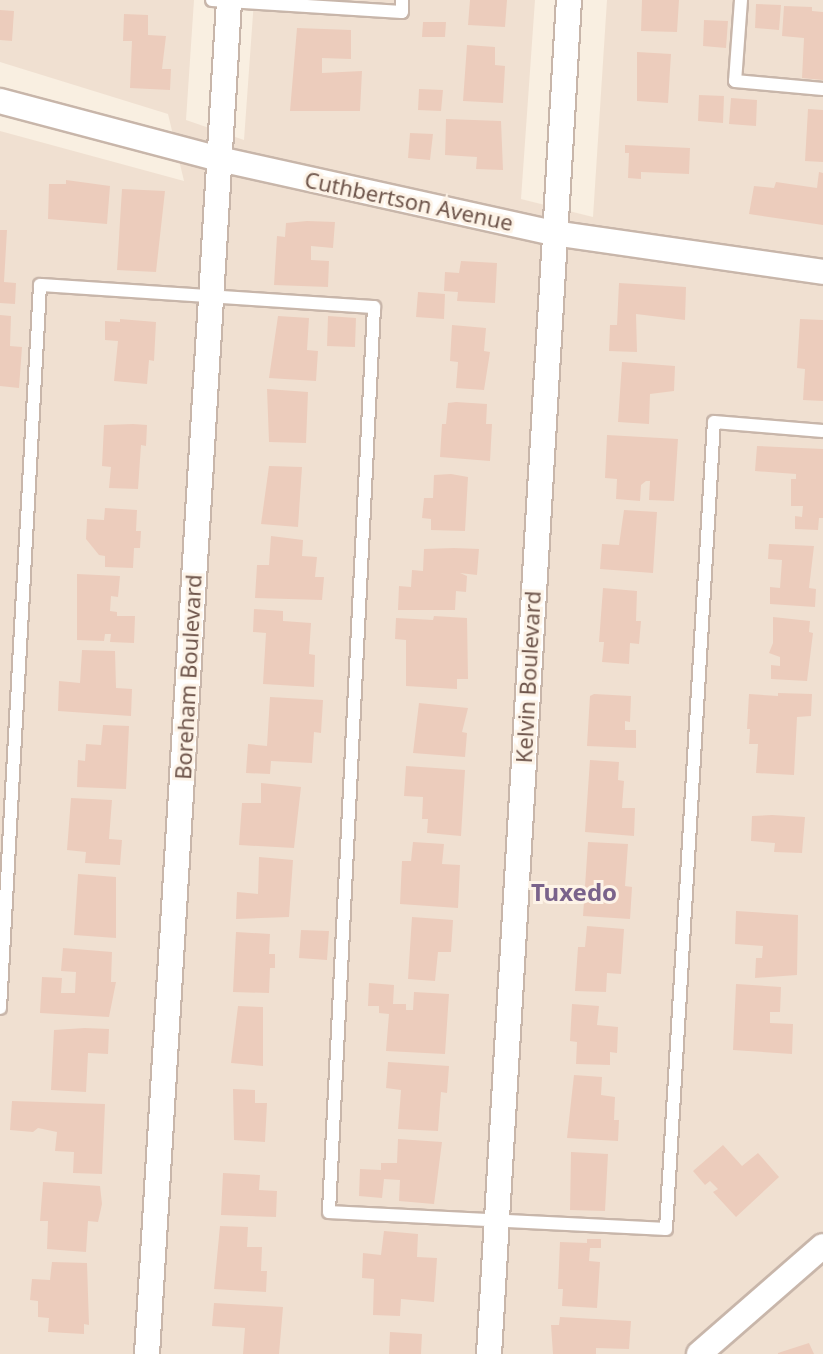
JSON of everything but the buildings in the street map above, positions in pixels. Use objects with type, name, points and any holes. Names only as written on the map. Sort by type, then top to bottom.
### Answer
[{"type":"street","name":"Boreham Boulevard","points":[[147,1354],[229,0]]},
{"type":"street","name":"Kelvin Boulevard","points":[[489,1354],[569,0]]},
{"type":"street","name":"Cuthbertson Avenue","points":[[0,101],[219,159],[554,233],[823,272]]},
{"type":"street","points":[[699,1354],[823,1246]]},
{"type":"lane","points":[[212,0],[402,12],[402,0]]},
{"type":"lane","points":[[741,0],[735,81],[823,89]]},
{"type":"lane","points":[[0,1008],[40,285],[374,307],[329,1212],[497,1218],[666,1229],[714,422],[823,431]]},
{"type":"shaded area","points":[[0,0],[194,0],[186,120],[244,140],[254,0],[535,0],[521,199],[593,217],[607,0],[823,0],[823,1354],[0,1354],[0,131],[184,181],[168,114],[0,62]]},
{"type":"district","name":"Tuxedo","points":[[574,892]]}]
